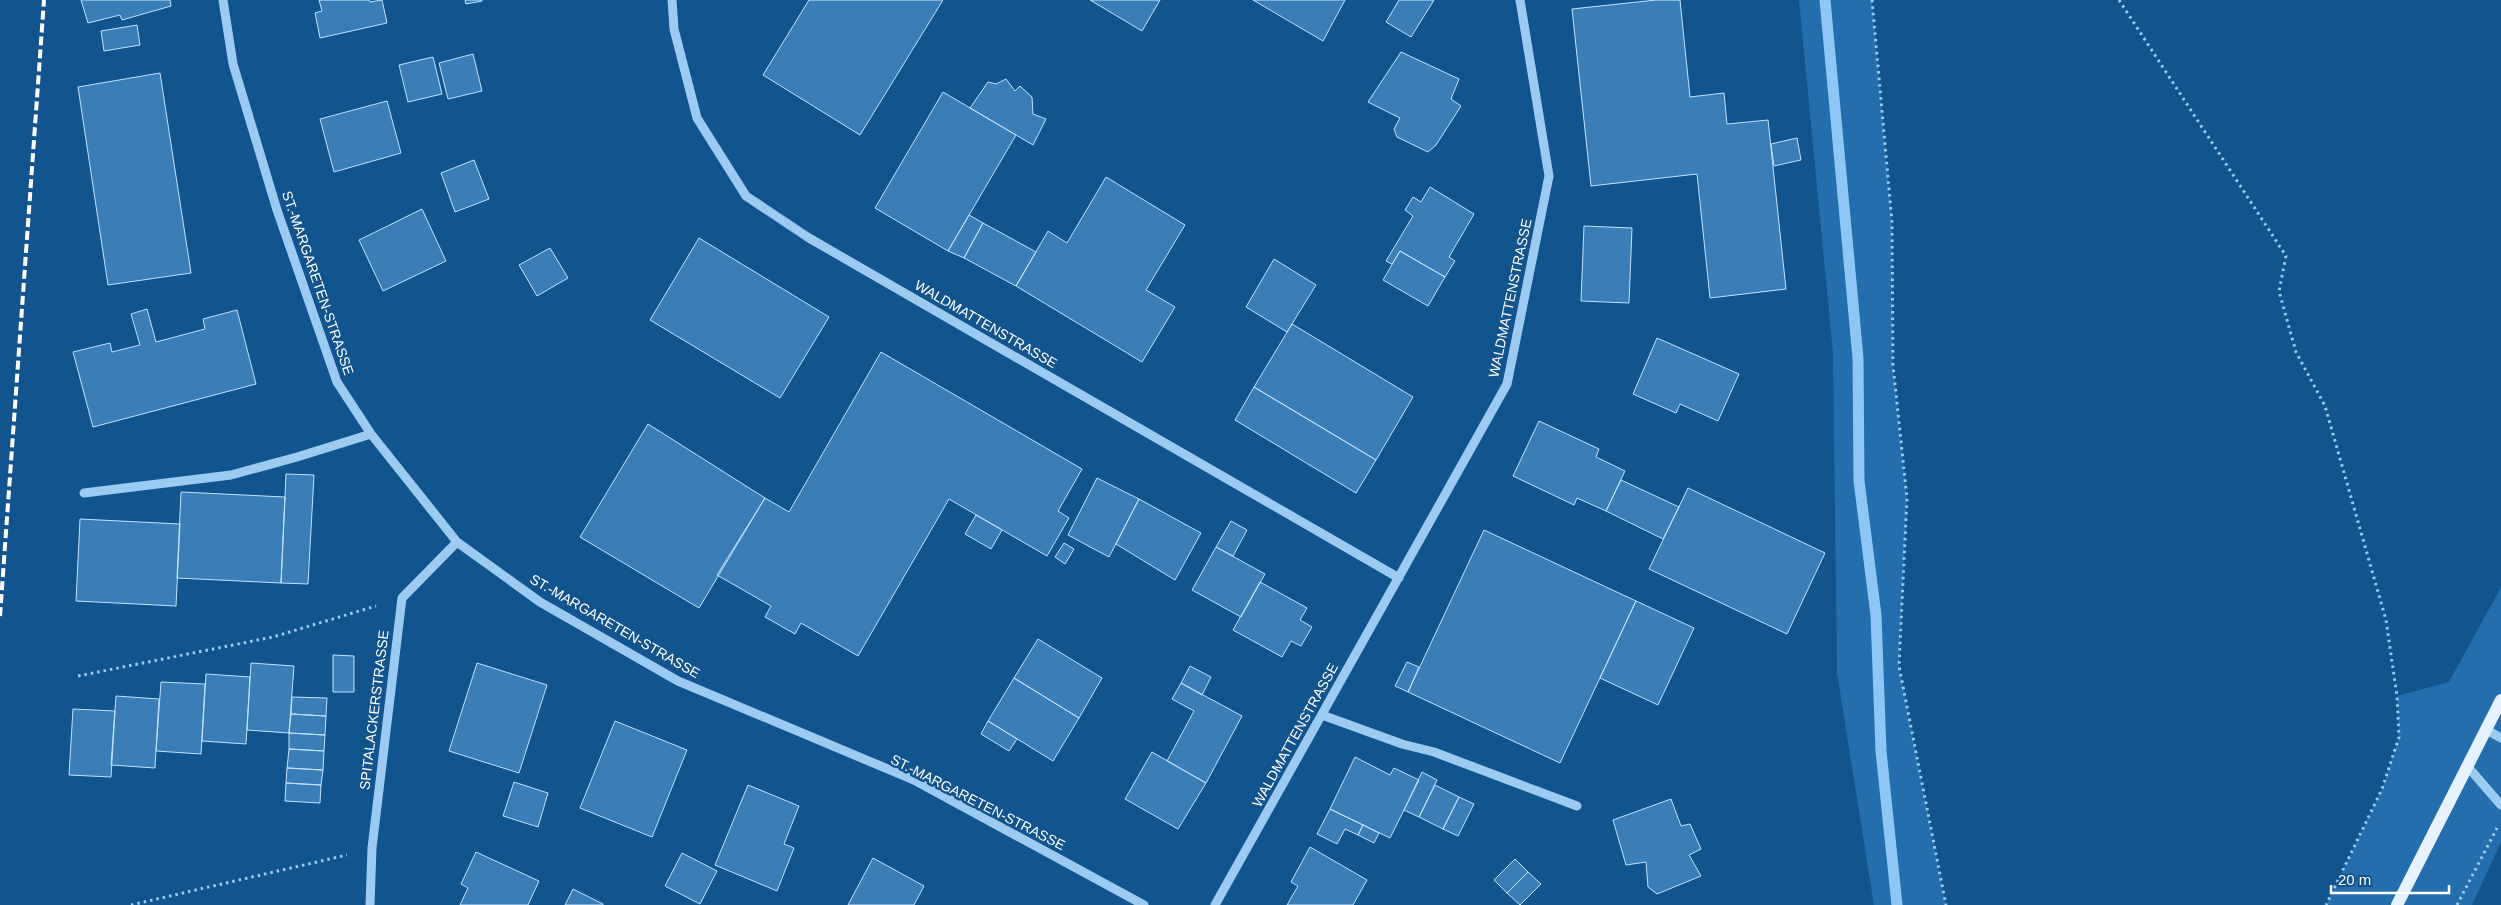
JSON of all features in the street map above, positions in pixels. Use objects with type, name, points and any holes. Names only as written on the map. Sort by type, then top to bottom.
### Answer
[{"type":"main road","points":[[2397,905],[2501,700]]},
{"type":"street","name":"ST.-MARGARETEN-STRASSE","points":[[223,0],[233,64],[277,210],[337,382],[371,434],[457,542],[540,602],[678,681],[914,780],[1144,905]]},
{"type":"street","name":"WALDMATTENSTRASSE","points":[[672,0],[674,29],[697,118],[746,196],[809,238],[1399,578]]},
{"type":"street","name":"WALDMATTENSTRASSE","points":[[1215,905],[1507,384],[1549,176],[1520,0]]},
{"type":"street","points":[[84,493],[231,475],[297,458],[371,434]]},
{"type":"street","points":[[402,598],[457,542]]},
{"type":"street","name":"SPITALACKERSTRASSE","points":[[370,905],[372,848],[402,598]]},
{"type":"street","points":[[1322,715],[1402,744],[1434,752],[1577,806]]},
{"type":"street","points":[[2487,730],[2501,738]]},
{"type":"street","points":[[2468,767],[2501,805]]},
{"type":"path","points":[[1872,0],[1892,222],[1893,365],[1907,498],[1899,666],[1946,905]]},
{"type":"path","points":[[2119,0],[2286,256],[2279,291],[2296,352],[2325,406],[2386,620],[2397,696],[2399,737],[2382,789],[2326,905]]},
{"type":"path","points":[[78,676],[273,637],[402,598]]},
{"type":"path","points":[[2457,905],[2501,821]]},
{"type":"path","points":[[131,905],[322,863],[372,848]]},
{"type":"shaded area","points":[[1799,0],[1872,0],[1892,222],[1893,365],[1907,498],[1899,666],[1946,905],[1874,905],[1837,673],[1833,353]]},
{"type":"shaded area","points":[[2501,587],[2501,842],[2472,905],[2326,905],[2382,789],[2399,737],[2397,696],[2449,682]]},
{"type":"building","points":[[81,0],[170,0],[171,6],[122,20],[120,15],[88,23]]},
{"type":"building","points":[[319,0],[369,0],[370,2],[382,0],[387,23],[320,38],[315,13],[322,11]]},
{"type":"building","points":[[465,0],[482,0],[482,1],[466,4]]},
{"type":"building","points":[[809,0],[943,0],[860,135],[763,75]]},
{"type":"building","points":[[1090,0],[1160,0],[1142,31]]},
{"type":"building","points":[[1253,0],[1345,0],[1323,41]]},
{"type":"building","points":[[1399,0],[1434,0],[1411,37],[1386,22]]},
{"type":"building","points":[[1656,0],[1680,0],[1690,97],[1724,93],[1727,124],[1768,120],[1786,289],[1710,298],[1697,174],[1591,186],[1572,9]]},
{"type":"building","points":[[137,25],[140,45],[104,51],[101,31]]},
{"type":"building","points":[[1401,52],[1459,79],[1451,99],[1461,106],[1436,145],[1428,152],[1397,137],[1394,129],[1400,118],[1368,102]]},
{"type":"building","points":[[473,54],[482,91],[448,99],[439,63]]},
{"type":"building","points":[[433,57],[442,94],[408,102],[399,65]]},
{"type":"building","points":[[160,73],[191,273],[108,285],[78,87]]},
{"type":"building","points":[[1006,79],[1015,91],[1020,86],[1032,97],[1033,114],[1046,119],[1033,145],[970,108],[988,82],[996,84]]},
{"type":"building","points":[[943,92],[1016,135],[948,251],[875,208]]},
{"type":"building","points":[[387,101],[401,153],[334,172],[320,119]]},
{"type":"building","points":[[1797,138],[1801,160],[1774,166],[1771,144]]},
{"type":"building","points":[[474,160],[489,199],[455,212],[441,173]]},
{"type":"building","points":[[1106,177],[1185,225],[1146,290],[1175,307],[1142,362],[1016,286],[1048,231],[1067,243]]},
{"type":"building","points":[[1430,187],[1474,214],[1449,257],[1455,261],[1445,277],[1400,251],[1392,264],[1386,261],[1413,216],[1405,210],[1413,197],[1421,202]]},
{"type":"building","points":[[422,209],[446,261],[383,291],[359,240]]},
{"type":"building","points":[[969,215],[983,223],[964,258],[948,251]]},
{"type":"building","points":[[983,223],[1036,252],[1016,286],[964,258]]},
{"type":"building","points":[[1584,226],[1632,228],[1629,303],[1581,301]]},
{"type":"building","points":[[699,238],[829,317],[780,398],[650,320]]},
{"type":"building","points":[[550,248],[568,278],[537,296],[519,265]]},
{"type":"building","points":[[1400,251],[1445,277],[1428,306],[1383,280]]},
{"type":"building","points":[[1274,259],[1316,285],[1287,332],[1246,307]]},
{"type":"building","points":[[147,309],[156,342],[205,329],[203,319],[237,310],[256,384],[93,427],[73,352],[110,343],[112,352],[140,345],[131,314]]},
{"type":"building","points":[[1292,324],[1413,397],[1376,460],[1254,387]]},
{"type":"building","points":[[1657,338],[1739,374],[1718,421],[1680,404],[1676,413],[1633,394]]},
{"type":"building","points":[[881,352],[1082,469],[1058,511],[1069,518],[1047,556],[949,499],[858,656],[801,623],[795,634],[765,617],[771,606],[717,575],[765,498],[789,512]]},
{"type":"building","points":[[1254,387],[1376,460],[1356,493],[1235,420]]},
{"type":"building","points":[[1539,421],[1599,449],[1596,457],[1625,471],[1606,511],[1577,498],[1574,505],[1513,476]]},
{"type":"building","points":[[648,424],[765,498],[699,608],[580,537]]},
{"type":"building","points":[[286,474],[314,475],[308,584],[281,583]]},
{"type":"building","points":[[1097,478],[1139,499],[1109,557],[1068,535]]},
{"type":"building","points":[[1621,480],[1679,507],[1663,539],[1606,511]]},
{"type":"building","points":[[1688,488],[1825,553],[1787,634],[1649,569]]},
{"type":"building","points":[[181,492],[285,497],[281,583],[177,578]]},
{"type":"building","points":[[1139,499],[1201,533],[1175,580],[1116,544]]},
{"type":"building","points":[[976,515],[1002,530],[991,549],[965,534]]},
{"type":"building","points":[[80,519],[180,524],[176,606],[76,601]]},
{"type":"building","points":[[1231,521],[1247,530],[1233,556],[1216,547]]},
{"type":"building","points":[[1484,530],[1636,601],[1560,763],[1408,692]]},
{"type":"building","points":[[1064,543],[1074,549],[1065,564],[1055,557]]},
{"type":"building","points":[[1216,547],[1265,574],[1241,617],[1192,590]]},
{"type":"building","points":[[1260,582],[1307,608],[1300,620],[1312,627],[1301,646],[1291,641],[1282,657],[1233,630]]},
{"type":"building","points":[[1636,601],[1694,628],[1658,705],[1600,678]]},
{"type":"building","points":[[1038,639],[1102,678],[1079,718],[1014,678]]},
{"type":"building","points":[[333,655],[354,656],[354,692],[333,692]]},
{"type":"building","points":[[1407,662],[1419,667],[1408,692],[1395,686]]},
{"type":"building","points":[[251,663],[294,666],[289,733],[247,730]]},
{"type":"building","points":[[477,663],[547,685],[519,773],[449,751]]},
{"type":"building","points":[[1190,666],[1211,677],[1202,695],[1181,683]]},
{"type":"building","points":[[206,674],[250,677],[246,744],[202,741]]},
{"type":"building","points":[[1014,678],[1079,718],[1053,761],[988,721]]},
{"type":"building","points":[[161,682],[205,684],[201,754],[156,751]]},
{"type":"building","points":[[1181,683],[1242,716],[1206,783],[1167,761],[1194,711],[1172,699]]},
{"type":"building","points":[[116,696],[159,699],[155,768],[111,765]]},
{"type":"building","points":[[292,697],[327,698],[326,716],[291,714]]},
{"type":"building","points":[[73,709],[115,711],[111,777],[69,775]]},
{"type":"building","points":[[291,714],[326,716],[325,735],[289,733]]},
{"type":"building","points":[[615,721],[687,750],[652,837],[580,808]]},
{"type":"building","points":[[988,721],[1017,739],[1009,751],[981,734]]},
{"type":"building","points":[[289,733],[325,735],[324,751],[289,749]]},
{"type":"building","points":[[289,749],[324,751],[323,770],[287,768]]},
{"type":"building","points":[[1152,752],[1206,783],[1178,829],[1125,799]]},
{"type":"building","points":[[1355,757],[1390,775],[1394,768],[1419,780],[1390,838],[1330,809]]},
{"type":"building","points":[[287,768],[323,770],[321,785],[286,783]]},
{"type":"building","points":[[1422,772],[1437,780],[1419,817],[1404,810]]},
{"type":"building","points":[[514,782],[548,793],[538,827],[503,816]]},
{"type":"building","points":[[286,783],[321,785],[320,803],[285,801]]},
{"type":"building","points":[[748,785],[799,806],[784,844],[794,848],[777,891],[715,865]]},
{"type":"building","points":[[1435,785],[1459,797],[1443,829],[1419,817]]},
{"type":"building","points":[[1459,797],[1474,804],[1458,836],[1443,829]]},
{"type":"building","points":[[1671,799],[1681,826],[1690,824],[1701,849],[1689,855],[1701,876],[1657,894],[1648,887],[1646,862],[1626,865],[1613,820]]},
{"type":"building","points":[[1330,809],[1363,825],[1358,835],[1345,829],[1337,844],[1317,834]]},
{"type":"building","points":[[1363,825],[1379,833],[1374,843],[1358,835]]},
{"type":"building","points":[[1310,847],[1367,880],[1353,905],[1287,905],[1298,886],[1291,882]]},
{"type":"building","points":[[476,852],[539,881],[528,905],[460,905],[468,888],[461,884]]},
{"type":"building","points":[[682,853],[717,871],[700,904],[665,886]]},
{"type":"building","points":[[873,858],[924,886],[914,905],[848,905]]},
{"type":"building","points":[[1515,859],[1528,872],[1507,893],[1494,880]]},
{"type":"building","points":[[1528,872],[1541,884],[1520,905],[1507,893]]},
{"type":"building","points":[[573,889],[603,904],[603,905],[565,905]]},
{"type":"waterway","points":[[1825,0],[1858,358],[1859,481],[1876,615],[1881,751],[1897,905]]},
{"type":"railway","points":[[0,616],[44,0]]}]
